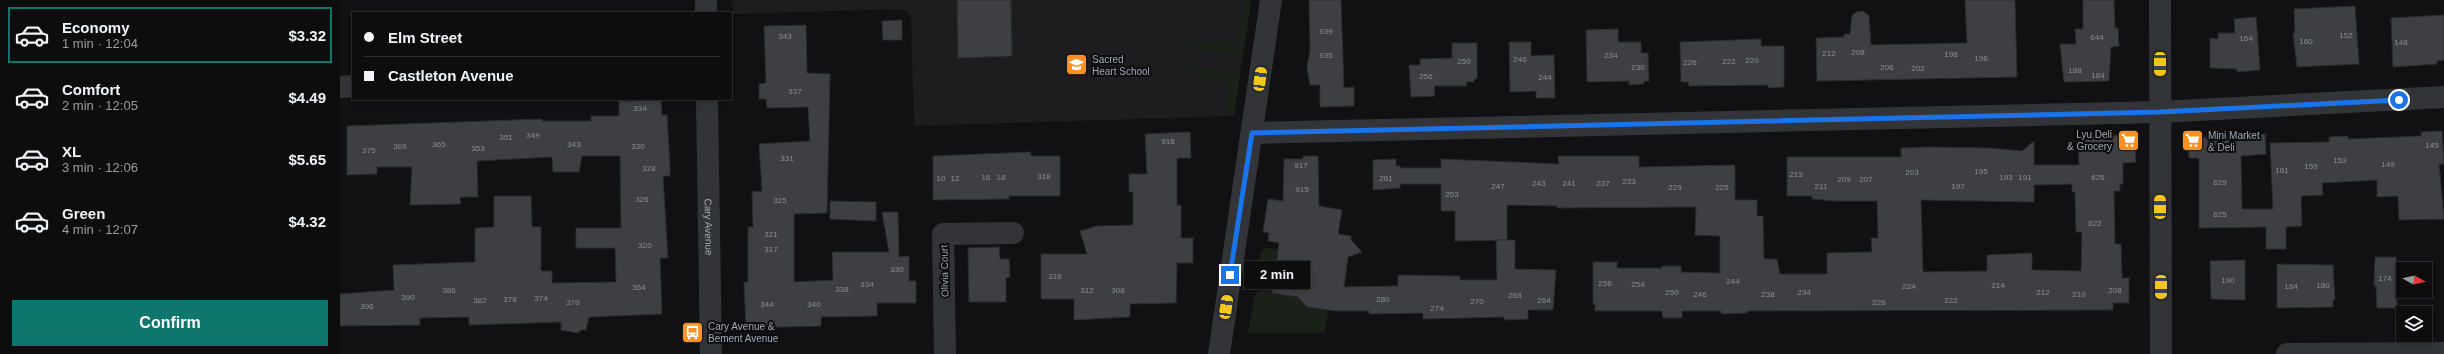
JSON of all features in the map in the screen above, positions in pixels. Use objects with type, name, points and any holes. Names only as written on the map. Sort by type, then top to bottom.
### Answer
[{"type":"street","points":[[706,0],[706,12]]},
{"type":"street","points":[[1219,354],[1271,0]]},
{"type":"street","points":[[2160,0],[2161,354]]},
{"type":"street","points":[[340,87],[352,86]]},
{"type":"street","points":[[1252,133],[2160,112],[2444,97]]},
{"type":"street","name":"Cary Avenue","points":[[707,100],[711,354]]},
{"type":"street","name":"Olivia Court","points":[[945,354],[943,234],[1013,233]]},
{"type":"street","points":[[2287,354],[2444,353]]},
{"type":"shaded area","name":"Sacred Heart School","points":[[732,0],[1251,0],[1234,116],[914,126],[911,17],[907,11],[899,9],[733,14]]},
{"type":"shaded area","points":[[1245,0],[1251,0],[1243,56],[1181,45],[1183,42],[1239,43]]},
{"type":"shaded area","points":[[1185,66],[1240,74],[1234,114],[1224,110],[1229,84],[1180,67]]},
{"type":"shaded area","points":[[1264,248],[1278,249],[1273,278],[1264,275],[1259,269],[1260,253]]},
{"type":"shaded area","points":[[1289,281],[1307,307],[1323,309],[1329,303],[1325,333],[1248,333],[1255,293],[1262,290],[1272,289],[1272,293]]},
{"type":"building","points":[[957,0],[1011,0],[1012,56],[958,58]]},
{"type":"building","points":[[1309,0],[1341,0],[1344,88],[1354,87],[1354,106],[1320,107],[1320,85],[1310,85],[1307,68],[1310,50]]},
{"type":"building","points":[[1965,0],[2015,0],[2017,77],[1817,81],[1816,38],[1844,37],[1844,34],[1850,34],[1852,16],[1856,12],[1863,11],[1869,16],[1871,45],[1967,43]]},
{"type":"building","points":[[2083,0],[2114,0],[2115,28],[2118,28],[2119,46],[2111,47],[2109,81],[2064,82],[2060,44],[2076,44],[2075,29],[2083,29]]},
{"type":"building","points":[[2355,6],[2359,64],[2297,67],[2293,33],[2295,33],[2294,9]]},
{"type":"building","points":[[2444,15],[2444,60],[2437,61],[2437,64],[2393,67],[2391,18]]},
{"type":"building","points":[[2256,17],[2260,70],[2237,72],[2237,69],[2210,68],[2210,38],[2218,39],[2218,33],[2235,33],[2234,19]]},
{"type":"building","points":[[902,20],[902,40],[883,40],[882,21]]},
{"type":"building","points":[[806,25],[807,73],[830,74],[827,213],[794,214],[794,282],[833,280],[832,252],[889,252],[882,212],[898,212],[899,257],[909,256],[909,281],[916,281],[916,303],[877,303],[877,316],[821,317],[821,326],[746,328],[744,282],[748,282],[748,227],[753,227],[752,192],[762,191],[759,144],[810,141],[808,107],[767,108],[766,99],[759,99],[759,84],[766,83],[764,26]]},
{"type":"building","points":[[1618,29],[1618,42],[1641,42],[1641,53],[1648,53],[1649,81],[1644,81],[1644,84],[1629,85],[1629,81],[1587,82],[1586,30]]},
{"type":"building","points":[[1761,39],[1761,46],[1784,46],[1784,87],[1768,88],[1768,85],[1689,86],[1688,82],[1681,82],[1680,42]]},
{"type":"building","points":[[1509,42],[1531,42],[1531,56],[1554,55],[1555,98],[1536,98],[1536,91],[1510,92]]},
{"type":"building","points":[[1452,43],[1477,43],[1477,79],[1474,79],[1474,82],[1466,82],[1467,86],[1434,86],[1435,96],[1411,97],[1409,65],[1420,65],[1420,59],[1452,58]]},
{"type":"building","points":[[661,100],[662,115],[667,115],[670,165],[670,176],[663,176],[668,258],[660,258],[662,314],[589,317],[586,330],[581,330],[578,333],[561,330],[561,322],[469,325],[469,317],[420,318],[420,325],[340,326],[340,294],[394,290],[393,265],[475,262],[475,228],[494,227],[494,196],[531,196],[532,227],[541,227],[541,271],[552,271],[552,283],[616,282],[615,248],[576,248],[576,228],[621,228],[620,156],[582,156],[579,172],[553,172],[552,157],[477,161],[478,197],[460,197],[461,204],[410,205],[412,167],[377,167],[377,174],[347,175],[347,126],[542,119],[542,121],[591,121],[591,116],[619,116],[619,101]]},
{"type":"building","points":[[2442,131],[2444,164],[2439,164],[2444,219],[2399,220],[2398,196],[2377,197],[2377,180],[2322,183],[2323,195],[2301,196],[2302,226],[2286,227],[2286,249],[2266,249],[2266,227],[2199,228],[2199,158],[2189,158],[2188,138],[2265,134],[2266,154],[2241,156],[2242,209],[2273,209],[2270,143],[2329,142],[2329,137],[2348,136],[2348,139],[2421,136],[2421,132]]},
{"type":"building","points":[[1190,132],[1191,158],[1177,158],[1177,205],[1181,205],[1181,238],[1193,238],[1193,263],[1177,263],[1176,303],[1130,304],[1130,317],[1074,320],[1074,299],[1041,299],[1041,254],[1087,254],[1080,231],[1097,226],[1133,225],[1133,192],[1129,192],[1129,174],[1147,174],[1145,134]]},
{"type":"building","points":[[2134,135],[2136,162],[2123,163],[2123,184],[2120,184],[2120,191],[2114,191],[2115,244],[2121,244],[2122,278],[2129,278],[2129,303],[2113,303],[2113,310],[1747,311],[1747,313],[1721,314],[1721,311],[1682,311],[1682,318],[1663,318],[1662,311],[1595,311],[1595,304],[1593,304],[1593,262],[1617,262],[1617,268],[1662,268],[1662,266],[1681,266],[1681,272],[1720,273],[1720,236],[1695,235],[1696,207],[1557,208],[1557,206],[1507,205],[1507,240],[1455,241],[1455,211],[1441,211],[1441,184],[1400,184],[1400,188],[1373,190],[1373,160],[1396,159],[1396,166],[1400,166],[1400,168],[1441,168],[1441,159],[1559,164],[1558,156],[1639,156],[1639,167],[1735,165],[1735,200],[1757,200],[1757,216],[1763,216],[1764,259],[1777,259],[1780,274],[1827,274],[1827,253],[1872,252],[1871,238],[1878,238],[1877,201],[1835,201],[1812,199],[1812,196],[1787,196],[1787,157],[1901,157],[1901,148],[1928,147],[1990,148],[2022,151],[2034,141],[2034,165],[2079,165],[2078,137]],"holes":[[[2072,184],[2072,192],[2075,192],[2076,232],[2082,232],[2081,271],[2032,270],[2032,253],[1987,255],[1987,271],[1923,272],[1921,200],[2034,202],[2034,185]]]},
{"type":"building","points":[[1031,152],[1031,156],[1060,156],[1060,196],[1009,196],[1009,199],[933,200],[933,156]]},
{"type":"building","points":[[1303,156],[1318,156],[1319,206],[1342,210],[1338,234],[1351,236],[1351,240],[1362,252],[1348,257],[1344,287],[1398,286],[1398,275],[1460,276],[1460,280],[1497,280],[1496,240],[1515,240],[1515,269],[1556,270],[1553,310],[1528,310],[1528,319],[1504,320],[1504,317],[1423,319],[1423,313],[1369,314],[1369,311],[1336,311],[1307,307],[1298,297],[1272,293],[1279,243],[1268,241],[1269,233],[1263,232],[1268,199],[1283,201],[1284,159],[1303,159]]},
{"type":"building","points":[[830,201],[876,202],[876,221],[830,219]]},
{"type":"building","points":[[999,247],[1000,259],[1009,259],[1010,277],[1006,278],[1006,302],[969,302],[968,248]]},
{"type":"building","points":[[2375,257],[2396,257],[2396,308],[2377,308],[2376,286],[2374,286]]},
{"type":"building","points":[[2245,260],[2245,300],[2211,299],[2210,261]]},
{"type":"building","points":[[2277,264],[2333,265],[2335,300],[2333,300],[2333,307],[2277,308]]},
{"type":"place","name":"Sacred Heart School","points":[[1077,65]]},
{"type":"place","name":"Lyu Deli & Grocery","points":[[2128,140]]},
{"type":"place","name":"Mini Market & Deli","points":[[2192,141]]},
{"type":"place","name":"Cary Avenue & Bement Avenue","points":[[692,332]]},
{"type":"route","points":[[1230,275],[1252,133],[2160,112],[2399,100]]}]
